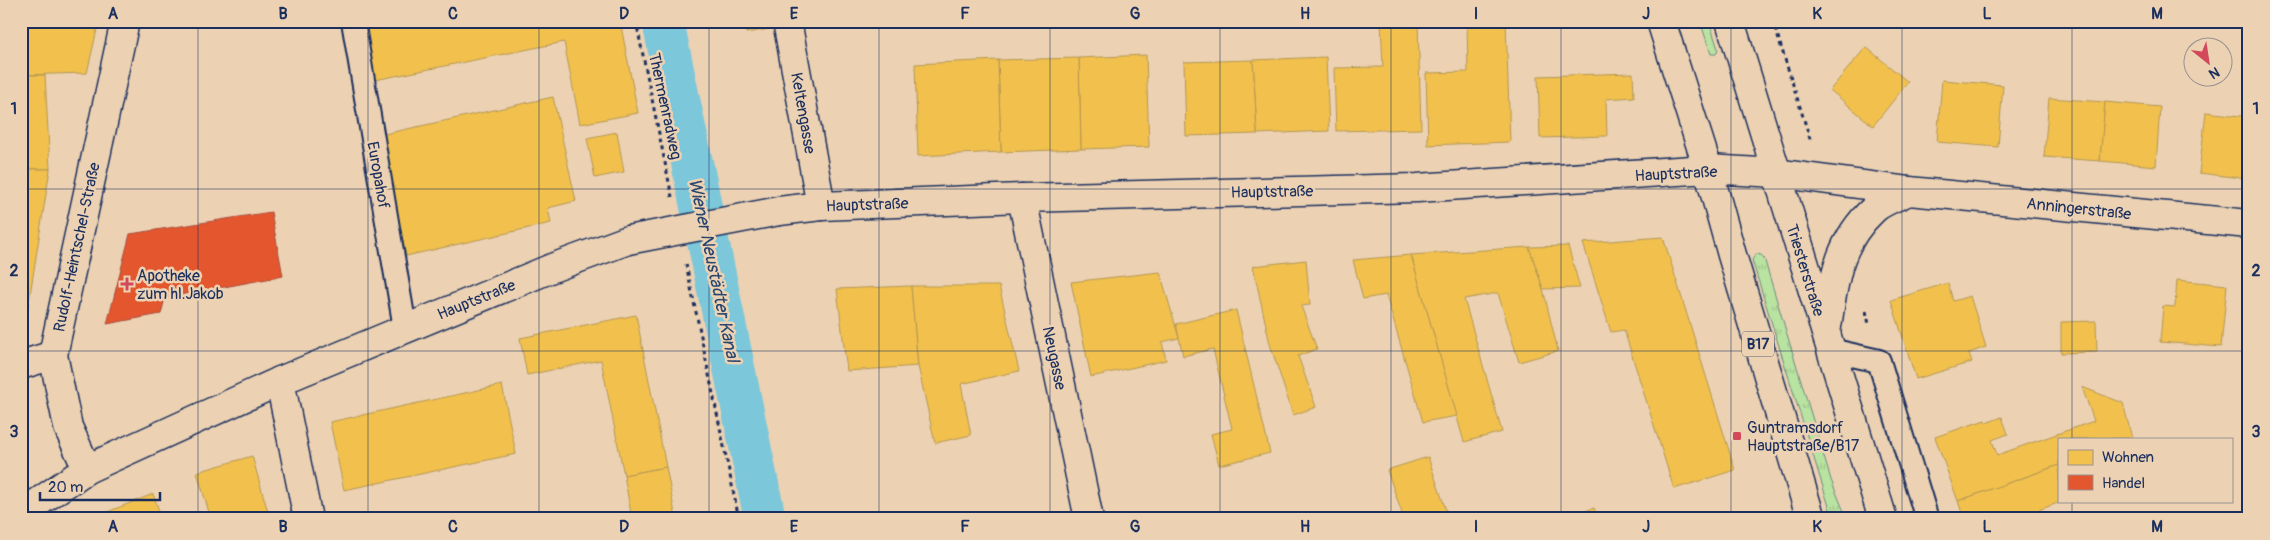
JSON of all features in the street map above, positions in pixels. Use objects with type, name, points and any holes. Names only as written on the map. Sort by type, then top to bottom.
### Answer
[{"type":"street","name":"Rudolf-Heintschel-Straße","points":[[87,469],[68,427],[53,355],[125,21]]},
{"type":"street","name":"Keltengasse","points":[[787,21],[821,206]]},
{"type":"street","name":"B17","points":[[1661,21],[1708,169],[1737,274],[1812,519]]},
{"type":"street","name":"Triesterstraße","points":[[1730,21],[1883,519]]},
{"type":"street","name":"Hauptstraße","points":[[21,514],[87,469],[280,381],[552,268],[628,240],[779,211],[821,206],[1022,198],[1417,188],[1708,169],[1776,173]]},
{"type":"street","name":"Anningerstraße","points":[[1776,173],[1909,191],[2249,224]]},
{"type":"street","points":[[1828,342],[1837,266],[1851,237],[1875,208],[1909,191]]},
{"type":"street","name":"Neugasse","points":[[1022,198],[1089,519]]},
{"type":"street","points":[[21,365],[53,355]]},
{"type":"street","points":[[280,381],[308,519]]},
{"type":"lane","name":"Europahof","points":[[353,21],[405,328]]},
{"type":"lane","points":[[1828,342],[1879,362],[1927,519]]},
{"type":"path","name":"Thermenradweg","points":[[636,21],[674,207]]},
{"type":"path","points":[[1773,21],[1823,180]]},
{"type":"path","points":[[684,255],[739,519]]},
{"type":"path","points":[[1864,302],[1879,362]]},
{"type":"green space","points":[[1700,21],[1709,21],[1718,49],[1716,54],[1711,54]]},
{"type":"green space","points":[[1756,254],[1764,258],[1831,480],[1847,519],[1833,519],[1752,260]]},
{"type":"building: Wohnen","points":[[21,21],[99,21],[87,73],[21,75]]},
{"type":"building: Wohnen","points":[[372,21],[620,21],[638,113],[580,124],[564,42],[375,80],[364,23]]},
{"type":"building: Wohnen","points":[[744,21],[769,21],[770,29],[746,33]]},
{"type":"building: Wohnen","points":[[1381,21],[1418,21],[1421,129],[1336,131],[1334,68],[1383,67]]},
{"type":"building: Wohnen","points":[[1467,21],[1506,21],[1510,142],[1428,145],[1426,73],[1468,72]]},
{"type":"building: Wohnen","points":[[1866,47],[1908,82],[1873,126],[1830,90]]},
{"type":"building: Wohnen","points":[[1146,55],[1149,147],[1081,149],[1079,58]]},
{"type":"building: Wohnen","points":[[1326,57],[1329,131],[1257,134],[1253,60]]},
{"type":"building: Wohnen","points":[[1079,58],[1081,149],[1001,152],[998,60]]},
{"type":"building: Wohnen","points":[[998,60],[1001,152],[918,156],[915,64]]},
{"type":"building: Wohnen","points":[[1253,60],[1257,134],[1186,136],[1184,62]]},
{"type":"building: Wohnen","points":[[1633,73],[1634,97],[1606,99],[1607,136],[1540,138],[1538,76]]},
{"type":"building: Wohnen","points":[[21,75],[45,75],[50,169],[21,169]]},
{"type":"building: Wohnen","points":[[1942,80],[2003,85],[1998,147],[1937,142]]},
{"type":"building: Wohnen","points":[[553,97],[576,201],[548,208],[551,223],[406,256],[380,135]]},
{"type":"building: Wohnen","points":[[2049,98],[2105,102],[2100,161],[2044,157]]},
{"type":"building: Wohnen","points":[[2105,102],[2160,107],[2156,166],[2100,161]]},
{"type":"building: Wohnen","points":[[2206,112],[2249,117],[2249,179],[2199,173]]},
{"type":"building: Wohnen","points":[[617,132],[624,172],[595,178],[587,138]]},
{"type":"building: Wohnen","points":[[21,169],[50,169],[25,326],[21,328]]},
{"type":"building: Wohnen","points":[[1663,237],[1735,470],[1674,489],[1624,330],[1611,332],[1583,243]]},
{"type":"building: Wohnen","points":[[1568,246],[1580,288],[1543,289],[1529,247]]},
{"type":"building: Wohnen","points":[[1529,247],[1543,289],[1558,351],[1519,362],[1498,293],[1464,299],[1502,432],[1464,442],[1411,255]]},
{"type":"building: Wohnen","points":[[1411,255],[1457,416],[1423,422],[1386,295],[1363,299],[1353,260]]},
{"type":"building: Wohnen","points":[[1306,260],[1310,305],[1301,306],[1317,349],[1298,356],[1316,407],[1293,415],[1270,344],[1253,266]]},
{"type":"building: Wohnen","points":[[1160,272],[1179,338],[1162,342],[1166,360],[1091,377],[1071,282]]},
{"type":"building: Wohnen","points":[[2177,280],[2227,285],[2221,347],[2160,342],[2163,306],[2175,307]]},
{"type":"building: Wohnen","points":[[1948,283],[1953,301],[1970,296],[1986,347],[1969,353],[1972,362],[1916,379],[1891,300]]},
{"type":"building: Wohnen","points":[[911,286],[918,366],[847,371],[837,289]]},
{"type":"building: Wohnen","points":[[911,286],[999,286],[1019,371],[961,384],[971,435],[935,443],[918,366]]},
{"type":"building: Wohnen","points":[[1236,310],[1270,453],[1219,465],[1211,434],[1232,429],[1213,349],[1183,356],[1176,324]]},
{"type":"building: Wohnen","points":[[636,315],[666,467],[624,475],[601,360],[527,375],[520,338]]},
{"type":"building: Wohnen","points":[[2096,321],[2097,352],[2061,353],[2061,322]]},
{"type":"building: Wohnen","points":[[502,385],[516,454],[344,490],[330,422]]},
{"type":"building: Wohnen","points":[[2082,387],[2123,403],[2132,438],[2058,438],[2058,465],[1958,501],[1935,437],[1985,420],[1986,423],[2002,417],[2008,434],[1992,440],[1997,455],[2094,421]]},
{"type":"building: Wohnen","points":[[252,456],[270,519],[211,519],[197,472]]},
{"type":"building: Wohnen","points":[[1428,457],[1449,519],[1404,519],[1387,470]]},
{"type":"building: Wohnen","points":[[2058,465],[2058,502],[2060,502],[2028,514],[2029,519],[1964,519],[1958,501]]},
{"type":"building: Wohnen","points":[[666,467],[676,519],[632,519],[624,475]]},
{"type":"building: Wohnen","points":[[153,494],[162,519],[92,519],[92,518]]},
{"type":"building: Wohnen","points":[[1594,508],[1598,519],[1561,519]]},
{"type":"building: Handel","points":[[271,212],[283,276],[165,298],[161,314],[107,324],[130,234]]},
{"type":"waterway","name":"Wiener Neustädter Kanal","points":[[663,21],[765,519]]},
{"type":"place","name":"Apotheke zum hl.Jakob","points":[[127,284]]},
{"type":"place","name":"Guntramsdorf Hauptstraße/B17","points":[[1737,436]]}]
